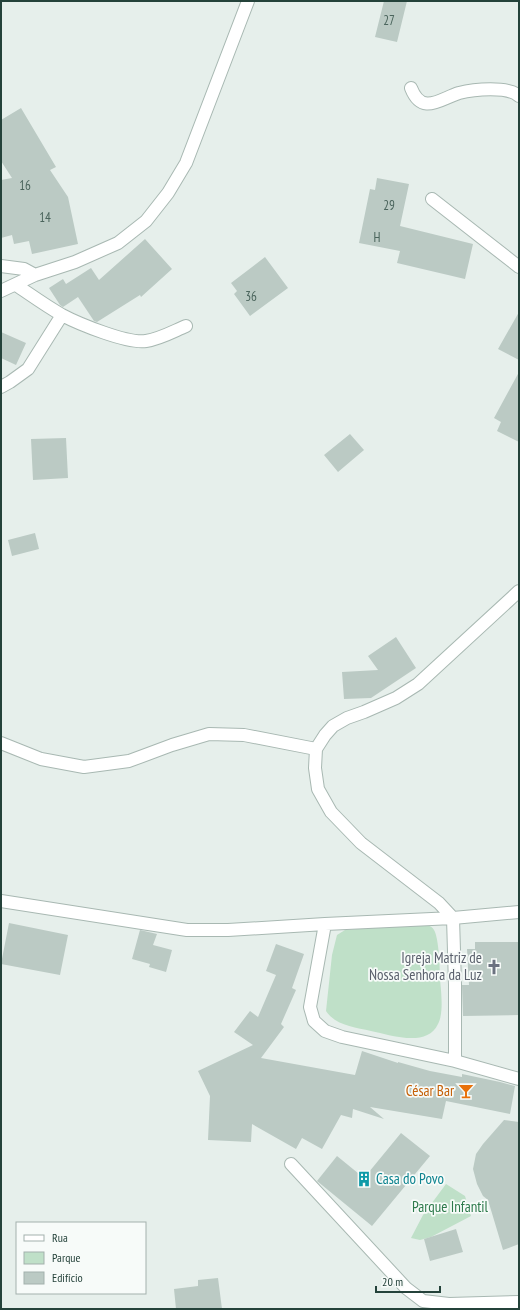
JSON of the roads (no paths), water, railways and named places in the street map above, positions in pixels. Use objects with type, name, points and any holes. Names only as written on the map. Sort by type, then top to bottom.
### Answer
[{"type":"street","points":[[1,291],[35,275],[75,262],[118,243],[146,221],[168,193],[186,163],[248,1]]},
{"type":"street","points":[[411,88],[414,97],[420,102],[427,104],[442,101],[460,93],[493,88],[514,92],[519,96]]},
{"type":"street","points":[[432,199],[519,267]]},
{"type":"street","points":[[1,266],[24,269],[35,275]]},
{"type":"street","points":[[16,285],[62,315],[110,335],[130,341],[145,341],[161,337],[186,326]]},
{"type":"street","points":[[1,387],[28,369],[62,315]]},
{"type":"street","points":[[455,1061],[453,918],[439,903],[361,843],[331,812],[318,789],[315,768],[316,749],[333,726],[347,718],[396,698],[418,684],[519,590]]},
{"type":"street","points":[[1,743],[41,759],[84,767],[129,762],[172,745],[209,734],[244,735],[316,749]]},
{"type":"street","points":[[1,901],[187,930],[228,930],[453,918],[519,912]]},
{"type":"street","points":[[325,924],[310,1007],[314,1020],[325,1031],[342,1037],[455,1061],[519,1079]]},
{"type":"street","points":[[291,1164],[406,1288],[423,1301],[449,1304],[519,1302]]},
{"type":"place","name":"Igreja Matriz de Nossa Senhora da Luz","points":[[494,967]]},
{"type":"place","name":"César Bar","points":[[466,1091]]},
{"type":"place","name":"Casa do Povo","points":[[364,1179]]},
{"type":"park label","name":"Parque Infantil","points":[[450,1207]]}]
